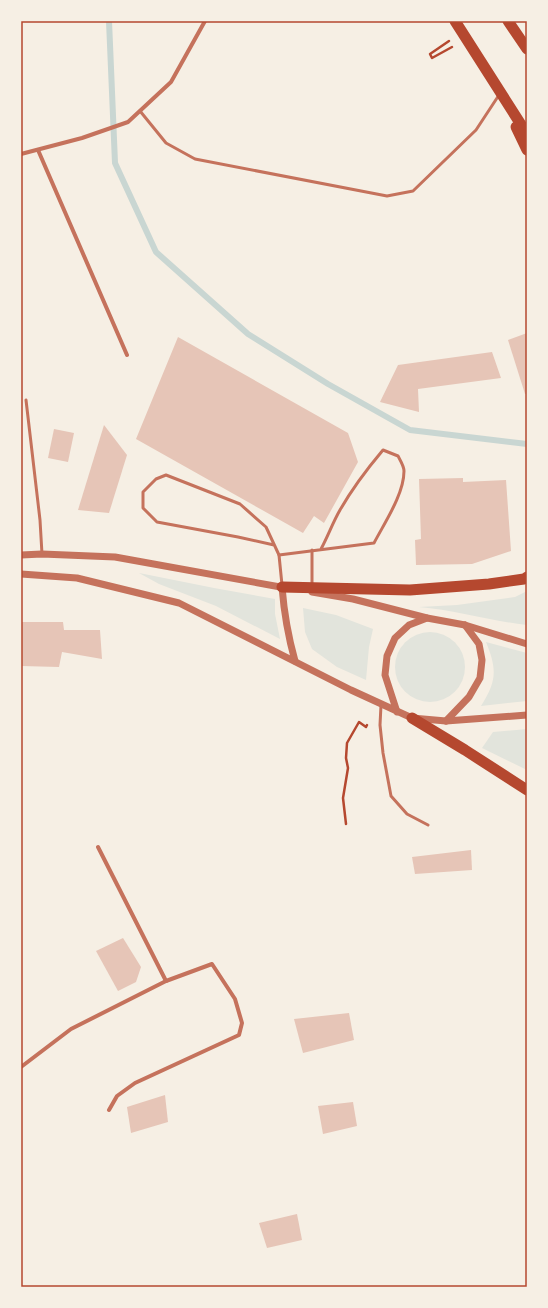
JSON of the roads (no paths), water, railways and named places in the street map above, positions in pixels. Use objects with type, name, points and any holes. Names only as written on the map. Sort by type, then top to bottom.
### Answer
[{"type":"highway","points":[[455,21],[500,94],[527,134]]},
{"type":"highway","points":[[508,21],[527,49]]},
{"type":"highway","points":[[500,94],[527,150]]},
{"type":"highway","points":[[282,587],[410,590],[489,584],[524,579],[527,577]]},
{"type":"highway","points":[[412,718],[527,790]]},
{"type":"street","points":[[21,154],[82,138],[128,122],[171,82],[205,21]]},
{"type":"street","points":[[38,150],[127,355]]},
{"type":"street","points":[[21,555],[42,554],[115,557],[353,599],[427,618],[465,625],[527,644]]},
{"type":"street","points":[[21,574],[77,578],[179,603],[382,705],[412,718],[446,721],[527,715]]},
{"type":"street","points":[[282,587],[287,632],[294,661]]},
{"type":"street","points":[[397,712],[385,675],[387,656],[395,638],[409,625],[427,618]]},
{"type":"street","points":[[446,721],[469,697],[480,678],[482,660],[479,644],[465,625]]},
{"type":"street","points":[[98,847],[166,981]]},
{"type":"street","points":[[21,1067],[71,1029],[166,981],[212,964],[235,999],[242,1022],[239,1035],[135,1083],[118,1096],[109,1110]]},
{"type":"lane","points":[[140,111],[166,143],[195,159],[387,196],[413,191],[476,130],[500,94]]},
{"type":"lane","points":[[26,400],[40,520],[42,554]]},
{"type":"lane","points":[[278,555],[374,543],[401,488],[404,469],[398,456],[383,450],[367,469],[339,511],[321,549]]},
{"type":"lane","points":[[274,545],[157,522],[143,508],[143,492],[156,479],[166,475],[240,504],[266,527],[274,545],[278,555],[282,587]]},
{"type":"lane","points":[[312,550],[312,588]]},
{"type":"lane","points":[[382,705],[381,732],[391,796],[407,814],[428,825]]},
{"type":"waterway","points":[[109,21],[115,163],[156,252],[248,334],[328,384],[410,430],[527,444]]}]
